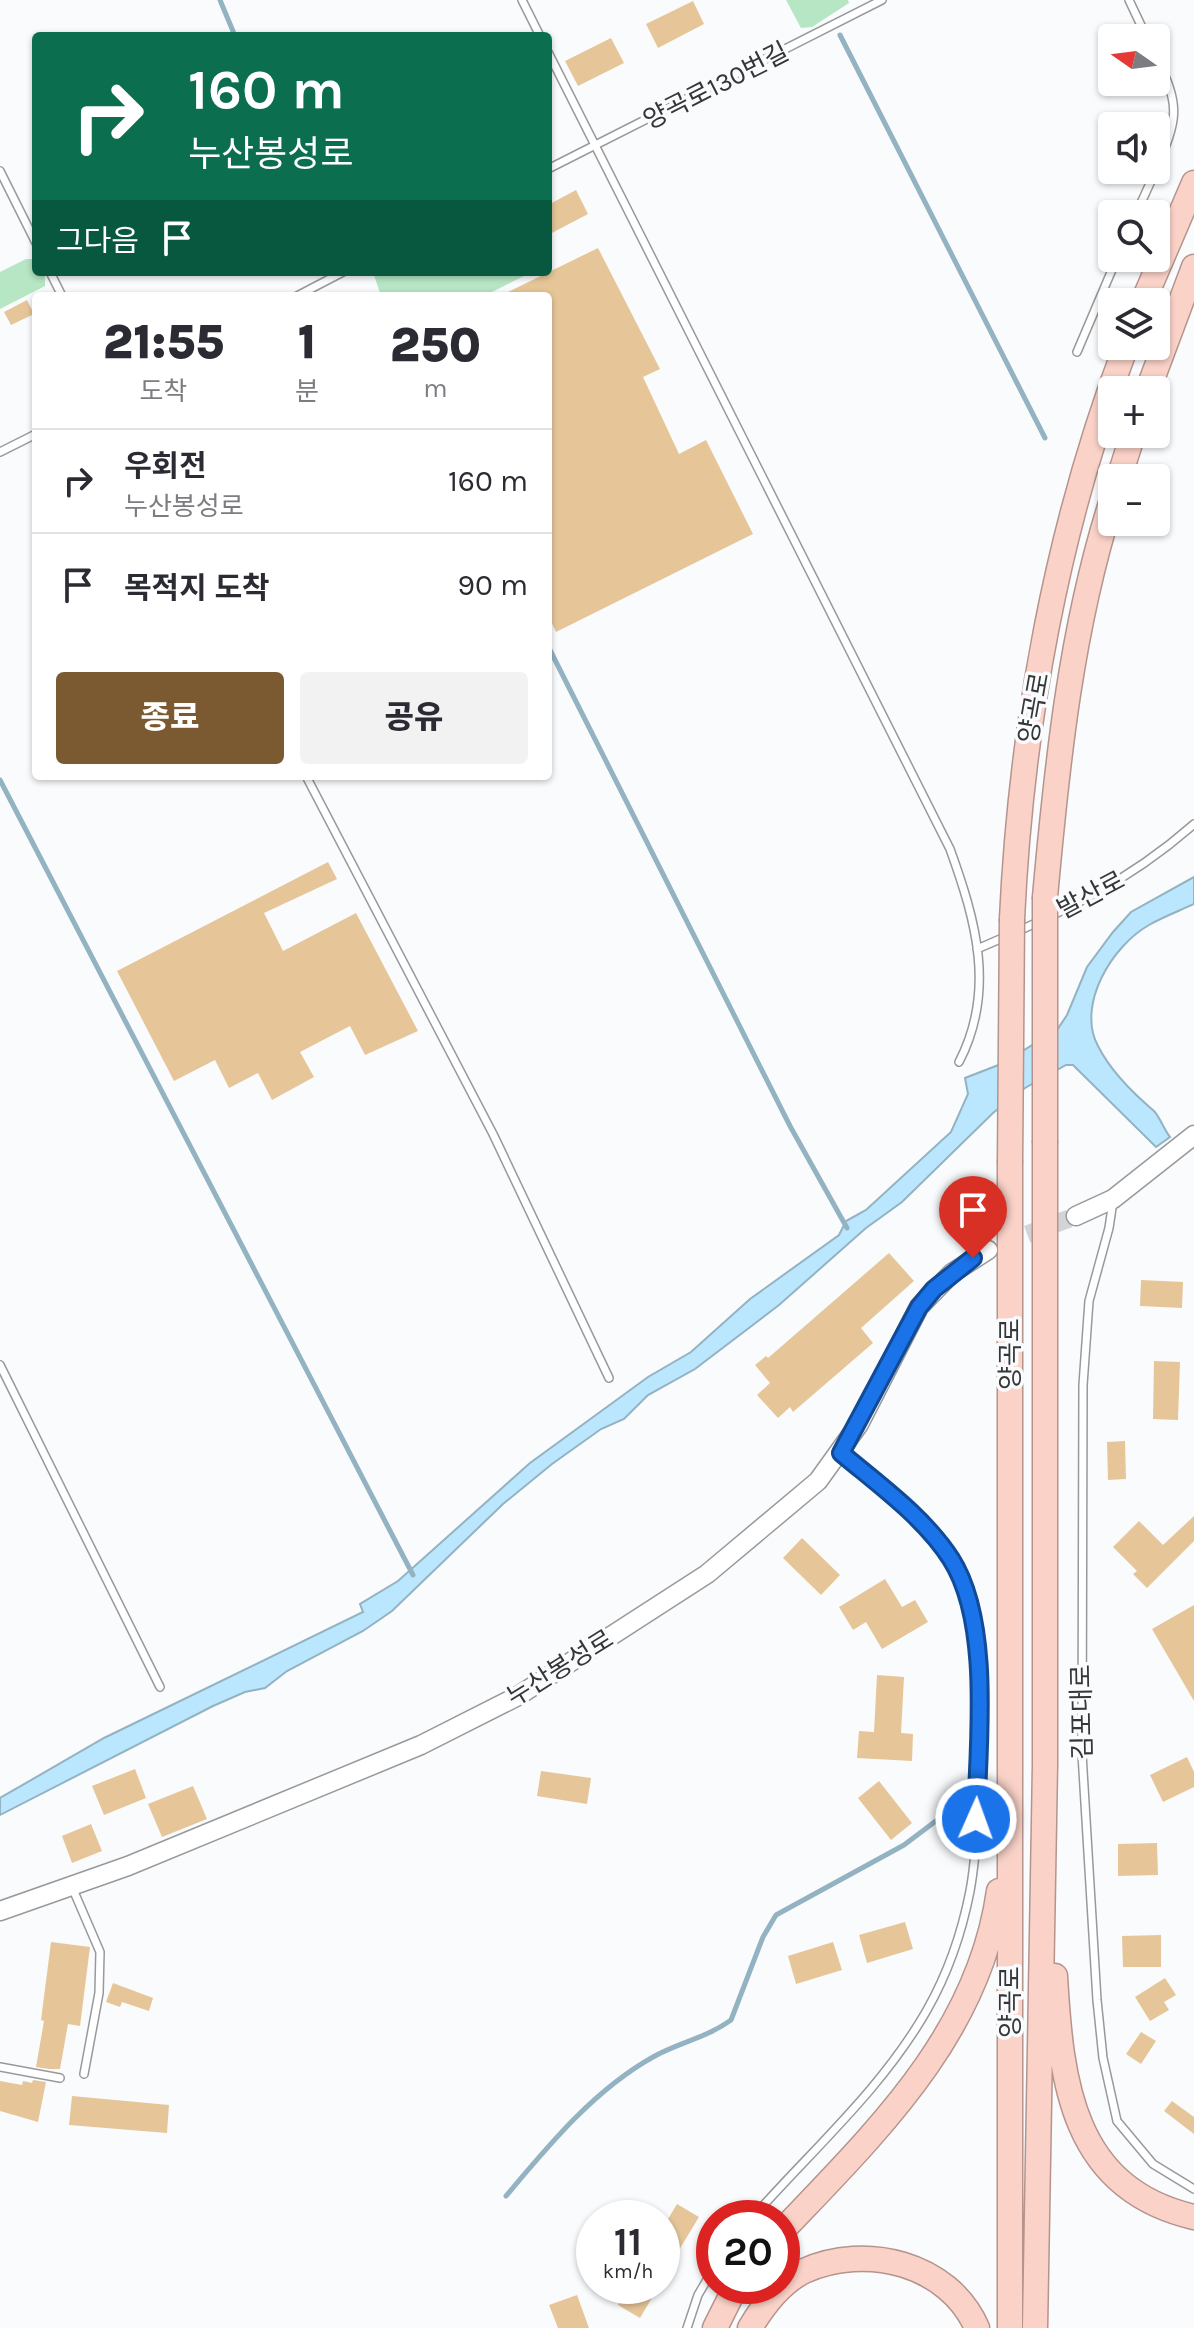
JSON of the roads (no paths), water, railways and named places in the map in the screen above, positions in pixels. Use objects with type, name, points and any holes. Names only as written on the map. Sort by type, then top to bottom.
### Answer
[{"type":"highway","points":[[1149,288],[1194,183]]},
{"type":"highway","points":[[1153,376],[1194,267]]},
{"type":"highway","name":"양곡로","points":[[1010,2328],[1010,1163],[1012,919],[1016,833],[1028,740],[1050,620],[1077,500],[1122,360]]},
{"type":"highway","name":"양곡로","points":[[1035,2328],[1045,1765],[1045,897],[1062,731],[1078,639],[1103,536]]},
{"type":"highway","points":[[800,2212],[904,2100],[936,2054],[968,1996],[995,1919],[1010,1709]]},
{"type":"highway","points":[[1045,1765],[1056,1999],[1068,2095],[1091,2149],[1127,2188],[1173,2212],[1194,2217]]},
{"type":"highway","points":[[750,2328],[763,2306],[802,2272],[829,2262],[860,2257],[913,2267],[939,2282],[957,2298],[977,2328]]},
{"type":"highway","points":[[715,2328],[727,2304]]},
{"type":"street","points":[[1076,1216],[1113,1199],[1194,1135]]},
{"type":"street","name":"누산봉성로","points":[[0,1911],[320,1790],[421,1745],[518,1696],[733,1554],[787,1510],[841,1453],[919,1307],[952,1273],[988,1250]]},
{"type":"lane","points":[[522,0],[538,32]]},
{"type":"lane","name":"양곡로130번길","points":[[552,167],[882,0]]},
{"type":"lane","points":[[1129,0],[1140,24]]},
{"type":"lane","points":[[552,60],[950,849],[964,887],[977,949],[980,999],[977,1021],[959,1062]]},
{"type":"lane","points":[[1170,91],[1175,103],[1170,131]]},
{"type":"lane","points":[[0,171],[32,235]]},
{"type":"lane","points":[[1077,352],[1111,272]]},
{"type":"lane","points":[[305,292],[335,276]]},
{"type":"lane","points":[[0,452],[32,436]]},
{"type":"lane","points":[[308,780],[493,1134],[609,1378]]},
{"type":"lane","name":"발산로","points":[[977,949],[1101,893],[1145,866],[1194,824]]},
{"type":"lane","name":"김포대로","points":[[1113,1199],[1109,1228],[1089,1301],[1083,1385],[1082,1754],[1097,2000],[1103,2058],[1117,2121],[1153,2164],[1194,2189]]},
{"type":"lane","points":[[0,1365],[160,1687]]},
{"type":"lane","points":[[769,2200],[871,2090],[912,2036],[955,1948],[974,1864],[977,1651],[968,1594],[941,1545],[841,1453]]},
{"type":"lane","points":[[72,1886],[100,1952],[99,1993],[84,2074]]},
{"type":"lane","points":[[0,2067],[60,2078]]},
{"type":"lane","points":[[687,2328],[696,2301]]},
{"type":"water","points":[[1194,877],[1194,904],[1149,925],[1122,947],[1101,978],[1091,1013],[1092,1030],[1103,1055],[1123,1081],[1156,1114],[1170,1137],[1156,1147],[1073,1065],[1066,1065],[1025,1088],[993,1113],[902,1202],[866,1228],[779,1305],[695,1369],[648,1395],[624,1419],[601,1429],[552,1464],[503,1504],[392,1611],[363,1631],[287,1671],[265,1688],[245,1692],[213,1706],[0,1815],[0,1798],[104,1738],[363,1612],[360,1604],[398,1581],[530,1463],[648,1377],[691,1352],[750,1299],[839,1235],[846,1221],[866,1210],[951,1132],[968,1094],[965,1078],[1001,1064],[1057,1030],[1067,1015],[1087,967],[1113,932],[1131,912]]},
{"type":"waterway","points":[[220,0],[233,32]]},
{"type":"waterway","points":[[840,35],[1045,438]]},
{"type":"waterway","points":[[552,654],[790,1126],[847,1228]]},
{"type":"waterway","points":[[0,780],[413,1575]]},
{"type":"waterway","points":[[506,2196],[539,2157],[611,2085],[653,2057],[731,2020],[763,1937],[776,1915],[904,1845],[965,1799]]},
{"type":"tunnel","points":[[1002,1244],[1076,1216]]}]
